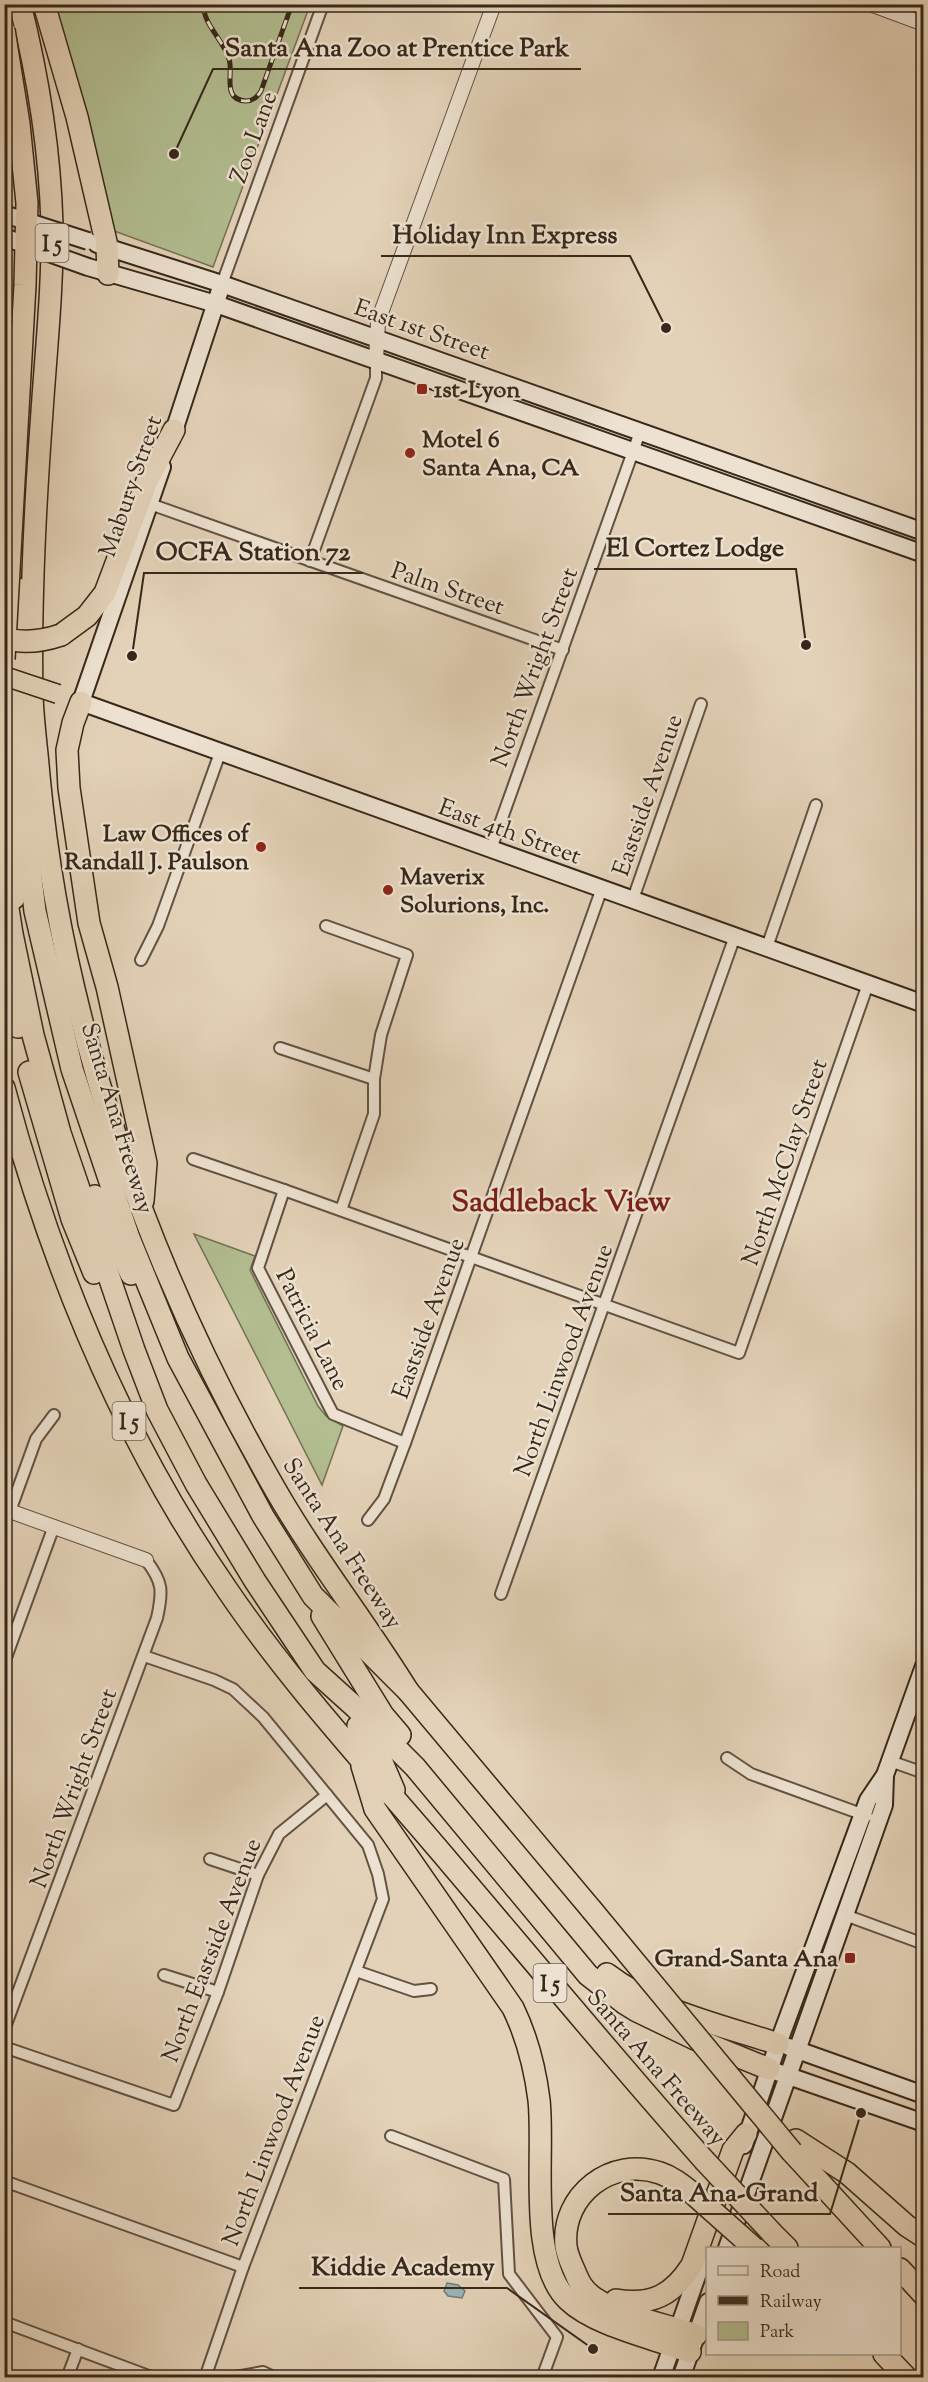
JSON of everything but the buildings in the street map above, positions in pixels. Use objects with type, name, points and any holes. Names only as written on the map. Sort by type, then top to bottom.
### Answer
[{"type":"highway","name":"Santa Ana Freeway","points":[[20,4],[45,136],[51,219],[50,292],[37,484],[32,699],[44,823],[58,912],[81,1020],[106,1106],[142,1209],[188,1318],[271,1482],[308,1543],[374,1636],[408,1691]]},
{"type":"highway","points":[[44,4],[77,117],[97,244],[108,274]]},
{"type":"highway","points":[[4,30],[19,124],[27,203],[25,285],[4,659]]},
{"type":"highway","points":[[4,82],[12,125],[17,203],[17,282],[4,466]]},
{"type":"highway","points":[[4,638],[27,641],[46,640],[61,635],[87,616],[105,593],[147,481],[174,430]]},
{"type":"highway","name":"Santa Ana Freeway","points":[[37,484],[20,519],[17,614],[20,786],[36,911],[72,1070],[129,1238],[178,1358],[258,1506],[313,1596],[408,1691],[767,2122],[794,2146]]},
{"type":"highway","points":[[81,702],[67,750],[69,788],[89,922],[110,998],[146,1163],[142,1209]]},
{"type":"highway","points":[[4,794],[18,932],[64,1131],[114,1242],[149,1311],[178,1358]]},
{"type":"highway","points":[[4,883],[33,1035],[149,1390]]},
{"type":"highway","name":"I 5","points":[[4,967],[9,996],[37,1106],[72,1219],[126,1352],[149,1390],[196,1484],[225,1535],[315,1671]]},
{"type":"highway","name":"Santa Ana Freeway","points":[[4,1088],[45,1224],[111,1385],[168,1495],[227,1590],[308,1699],[575,2013],[704,2160],[786,2247]]},
{"type":"highway","points":[[313,1596],[326,1624],[383,1715],[598,1968],[620,1984],[645,1997],[787,2047]]},
{"type":"highway","name":"Santa Ana Freeway","points":[[315,1671],[378,1753],[400,1805]]},
{"type":"highway","points":[[315,1671],[415,1767],[588,1975],[624,2004],[637,2011],[696,2039],[778,2073]]},
{"type":"highway","points":[[360,1760],[375,1809],[513,2008],[520,2024],[533,2065],[539,2102],[542,2220],[545,2257],[551,2276],[568,2300],[589,2315],[684,2340]]},
{"type":"highway","points":[[575,2272],[594,2290],[615,2300],[642,2302],[657,2298],[672,2290],[684,2278],[692,2265],[733,2150],[746,2134]]},
{"type":"highway","points":[[794,2146],[847,2173],[907,2226],[924,2237]]},
{"type":"highway","points":[[794,2146],[879,2247]]},
{"type":"highway","points":[[684,2340],[604,2303],[580,2285],[566,2245],[567,2225],[578,2199],[597,2180],[622,2170],[648,2169],[677,2181],[753,2247]]},
{"type":"highway","points":[[901,2270],[924,2295]]},
{"type":"highway","points":[[885,2355],[907,2378]]},
{"type":"main road","name":"East 1st Street","points":[[4,214],[222,284],[924,532]]},
{"type":"main road","name":"East 1st Street","points":[[4,237],[108,274],[216,304],[924,554]]},
{"type":"main road","name":"Mabury Street","points":[[81,702],[150,504],[222,284]]},
{"type":"main road","points":[[4,676],[58,694]]},
{"type":"main road","name":"East 4th Street","points":[[81,702],[924,1004]]},
{"type":"main road","points":[[727,2247],[778,2073],[871,1817],[884,1805],[887,1768],[924,1666]]},
{"type":"main road","points":[[787,2047],[845,1915],[871,1817]]},
{"type":"main road","points":[[787,2047],[924,2095]]},
{"type":"main road","points":[[778,2073],[924,2123]]},
{"type":"main road","points":[[713,2247],[746,2134],[778,2073]]},
{"type":"main road","points":[[681,2378],[684,2340],[706,2269]]},
{"type":"main road","points":[[661,2378],[706,2305]]},
{"type":"street","name":"Zoo Lane","points":[[222,284],[323,4]]},
{"type":"street","points":[[310,561],[376,378],[378,321],[494,4]]},
{"type":"street","points":[[870,4],[924,24]]},
{"type":"street","name":"North Wright Street","points":[[490,849],[640,432]]},
{"type":"street","name":"Palm Street","points":[[150,504],[562,650]]},
{"type":"street","name":"Eastside Avenue","points":[[633,900],[701,704]]},
{"type":"street","points":[[141,960],[158,926],[220,753]]},
{"type":"street","points":[[767,947],[816,805]]},
{"type":"street","name":"Eastside Avenue","points":[[368,1520],[384,1499],[405,1443],[602,888]]},
{"type":"street","points":[[326,926],[407,955],[381,1035],[374,1079],[374,1114],[341,1210]]},
{"type":"street","name":"North Linwood Avenue","points":[[501,1594],[735,936]]},
{"type":"street","name":"North McClay Street","points":[[604,1305],[739,1353],[868,984]]},
{"type":"street","points":[[280,1048],[374,1079]]},
{"type":"street","points":[[193,1160],[341,1210],[604,1305]]},
{"type":"street","name":"Patricia Lane","points":[[284,1190],[258,1269],[333,1414],[405,1443]]},
{"type":"street","points":[[54,1415],[36,1439],[7,1510],[146,1560]]},
{"type":"street","points":[[4,1663],[8,1643],[54,1526]]},
{"type":"street","name":"North Wright Street","points":[[4,2030],[157,1618],[162,1588],[146,1560]]},
{"type":"street","points":[[144,1656],[214,1680],[233,1689],[263,1717],[327,1795]]},
{"type":"street","points":[[727,1758],[751,1774],[871,1817]]},
{"type":"street","points":[[887,1768],[924,1773]]},
{"type":"street","name":"North Linwood Avenue","points":[[205,2378],[243,2267],[383,1899],[378,1874],[368,1845],[327,1795]]},
{"type":"street","name":"North Eastside Avenue","points":[[4,2047],[174,2105],[218,1992],[258,1875],[279,1834],[327,1795]]},
{"type":"street","points":[[210,1859],[258,1875]]},
{"type":"street","points":[[845,1915],[924,1944]]},
{"type":"street","points":[[356,1971],[414,1992],[431,1989]]},
{"type":"street","points":[[164,1976],[218,1992]]},
{"type":"street","points":[[391,2136],[504,2179],[509,2274],[557,2337],[542,2378]]},
{"type":"street","points":[[4,2181],[243,2267]]},
{"type":"street","points":[[4,2322],[154,2378]]},
{"type":"street","points":[[67,2378],[78,2349]]},
{"type":"street","points":[[230,2378],[263,2372],[276,2378]]},
{"type":"green space","points":[[54,5],[310,5],[213,267],[114,231]]},
{"type":"green space","points":[[194,1234],[255,1256],[250,1270],[318,1406],[326,1416],[343,1426],[322,1485]]},
{"type":"water","points":[[447,2283],[458,2285],[465,2291],[462,2298],[448,2296],[444,2291]]},
{"type":"railway","points":[[203,4],[210,26],[229,59],[231,91],[238,99],[246,101],[255,98],[261,91],[292,4]]},
{"type":"place","name":"Santa Ana Zoo at Prentice Park","points":[[174,154]]},
{"type":"place","name":"Holiday Inn Express","points":[[666,328]]},
{"type":"place","name":"1st-Lyon","points":[[422,389]]},
{"type":"place","name":"Motel 6 Santa Ana, CA","points":[[410,453]]},
{"type":"place","name":"El Cortez Lodge","points":[[806,645]]},
{"type":"place","name":"OCFA Station 72","points":[[132,656]]},
{"type":"place","name":"Law Offices of Randall J. Paulson","points":[[261,847]]},
{"type":"place","name":"Maverix Solurions, Inc.","points":[[388,890]]},
{"type":"place","name":"Grand-Santa Ana","points":[[850,1958]]},
{"type":"place","name":"Santa Ana-Grand","points":[[861,2113]]},
{"type":"place","name":"Kiddie Academy","points":[[593,2349]]},
{"type":"district","name":"Saddleback View","points":[[561,1201]]}]
